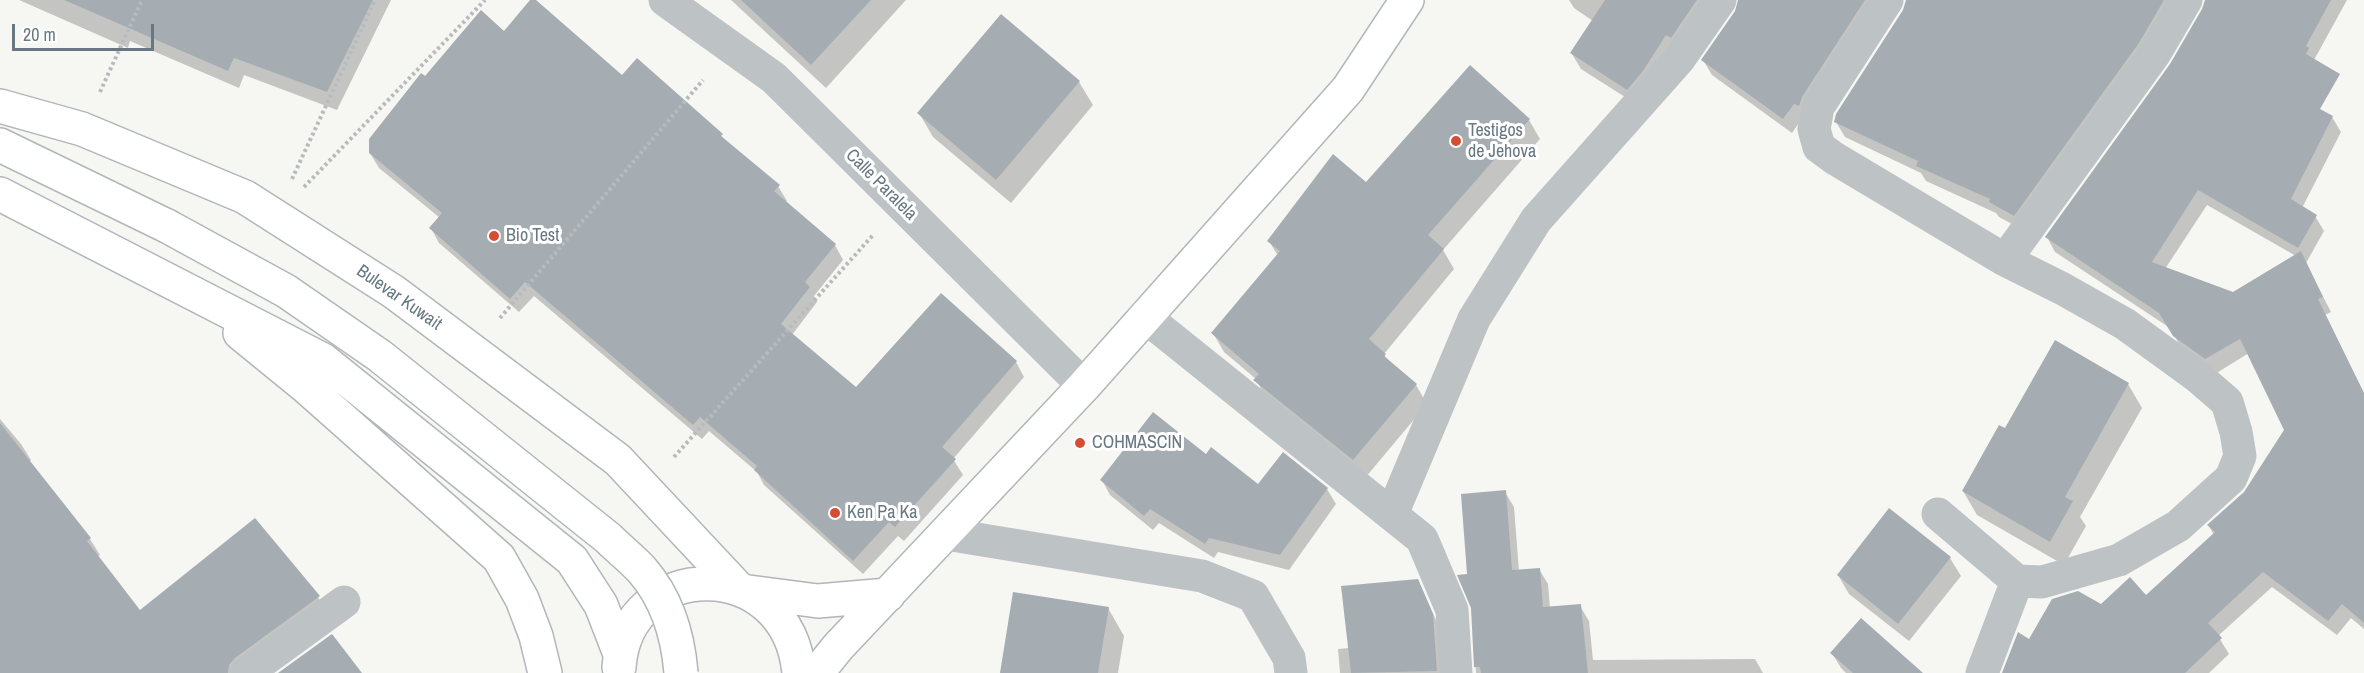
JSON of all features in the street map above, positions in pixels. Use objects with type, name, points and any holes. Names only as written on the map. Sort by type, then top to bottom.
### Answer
[{"type":"main road","points":[[817,673],[837,647],[1084,386],[1348,88],[1407,0]]},
{"type":"main road","name":"Bulevar Kuwait","points":[[0,106],[82,129],[245,197],[394,292],[618,460],[743,589],[775,611],[792,639],[799,673]]},
{"type":"main road","points":[[0,145],[167,226],[286,291],[371,350],[608,538],[642,571],[667,608],[679,643],[681,673]]},
{"type":"main road","points":[[0,194],[323,360],[572,560],[601,605],[619,664]]},
{"type":"main road","points":[[192,294],[305,386],[499,558],[522,599],[536,636],[545,673]]},
{"type":"main road","points":[[619,664],[631,626],[651,603],[677,588],[706,582],[818,601],[888,595]]},
{"type":"street","name":"Calle Paralela","points":[[665,0],[774,78],[1084,386]]},
{"type":"street","points":[[1392,514],[1474,319],[1536,220],[1679,59],[1720,0]]},
{"type":"street","points":[[1887,0],[1818,107],[1814,129],[1819,147],[2005,260],[2125,324],[2198,376],[2227,402],[2240,456],[2232,478],[2178,526],[2119,560],[2042,582],[2017,581],[1938,514]]},
{"type":"street","points":[[2005,260],[2155,53],[2186,0]]},
{"type":"street","points":[[1144,316],[1422,539],[1452,610],[1456,673]]},
{"type":"street","points":[[946,534],[1202,576],[1252,596],[1289,658],[1291,673]]},
{"type":"street","points":[[1982,673],[2017,581]]},
{"type":"street","points":[[246,673],[344,602]]},
{"type":"path","points":[[82,129],[142,0]]},
{"type":"path","points":[[275,216],[375,0]]},
{"type":"path","points":[[275,216],[485,0]]},
{"type":"path","points":[[472,351],[731,47]]},
{"type":"path","points":[[645,489],[901,205]]},
{"type":"building","points":[[64,0],[373,0],[327,92],[234,58],[228,71]]},
{"type":"building","points":[[530,0],[536,0],[622,75],[637,58],[723,134],[721,136],[780,185],[774,191],[836,244],[805,282],[810,287],[781,324],[856,387],[941,293],[1017,361],[942,447],[956,459],[895,527],[889,522],[853,561],[754,470],[757,466],[700,417],[693,425],[525,282],[510,299],[429,228],[442,213],[369,153],[369,139],[421,73],[425,76],[481,10],[504,31]]},
{"type":"building","points":[[741,0],[871,0],[811,65]]},
{"type":"building","points":[[1605,0],[1697,0],[1671,38],[1666,35],[1643,71],[1627,90],[1570,53]]},
{"type":"building","points":[[1738,0],[1865,0],[1802,97],[1799,106],[1794,104],[1783,119],[1701,60],[1735,11]]},
{"type":"building","points":[[1906,0],[2164,0],[2139,43],[2014,216],[1989,202],[1990,199],[1916,166],[1918,161],[1834,122],[1836,114],[1903,10]]},
{"type":"building","points":[[2205,0],[2331,0],[2306,46],[2309,48],[2306,54],[2340,74],[2320,109],[2333,116],[2291,199],[2317,215],[2298,248],[2198,190],[2152,262],[2233,292],[2301,251],[2323,297],[2318,299],[2364,393],[2364,623],[2342,604],[2328,621],[2263,572],[2208,623],[2222,638],[2185,673],[2002,673],[2018,632],[2029,639],[2052,599],[2078,591],[2101,604],[2130,577],[2146,595],[2215,532],[2207,525],[2244,492],[2284,430],[2240,339],[2205,359],[2173,336],[2159,313],[2045,237],[2170,64]]},
{"type":"building","points":[[1001,14],[1080,81],[996,180],[917,113]]},
{"type":"building","points":[[1470,65],[1530,119],[1428,235],[1444,249],[1369,339],[1386,354],[1384,356],[1417,384],[1353,460],[1253,380],[1259,374],[1211,333],[1280,251],[1267,241],[1333,154],[1366,182]]},
{"type":"building","points":[[2055,340],[2129,383],[2065,497],[2073,501],[2050,542],[1962,491],[1999,425],[2005,428]]},
{"type":"building","points":[[1153,412],[1206,454],[1211,447],[1258,484],[1283,452],[1328,488],[1280,555],[1209,538],[1205,544],[1150,509],[1144,516],[1100,480]]},
{"type":"building","points":[[0,423],[91,538],[87,541],[140,610],[255,518],[320,596],[235,658],[229,665],[228,673],[0,673]]},
{"type":"building","points":[[1506,490],[1512,570],[1540,568],[1543,607],[1581,604],[1588,673],[1481,673],[1480,667],[1474,667],[1471,608],[1457,575],[1467,574],[1461,494]]},
{"type":"building","points":[[1889,508],[1951,557],[1898,624],[1837,575]]},
{"type":"building","points":[[1418,579],[1433,614],[1437,671],[1351,673],[1341,586]]},
{"type":"building","points":[[1013,592],[1109,607],[1098,673],[1000,673]]},
{"type":"building","points":[[1861,618],[1923,673],[1853,673],[1830,653]]},
{"type":"building","points":[[332,634],[362,673],[278,673]]},
{"type":"place","name":"Testigos de Jehova","points":[[1456,141]]},
{"type":"place","name":"Bio Test","points":[[494,236]]},
{"type":"place","name":"COHMASCIN","points":[[1080,443]]},
{"type":"place","name":"Ken Pa Ka","points":[[835,513]]}]
